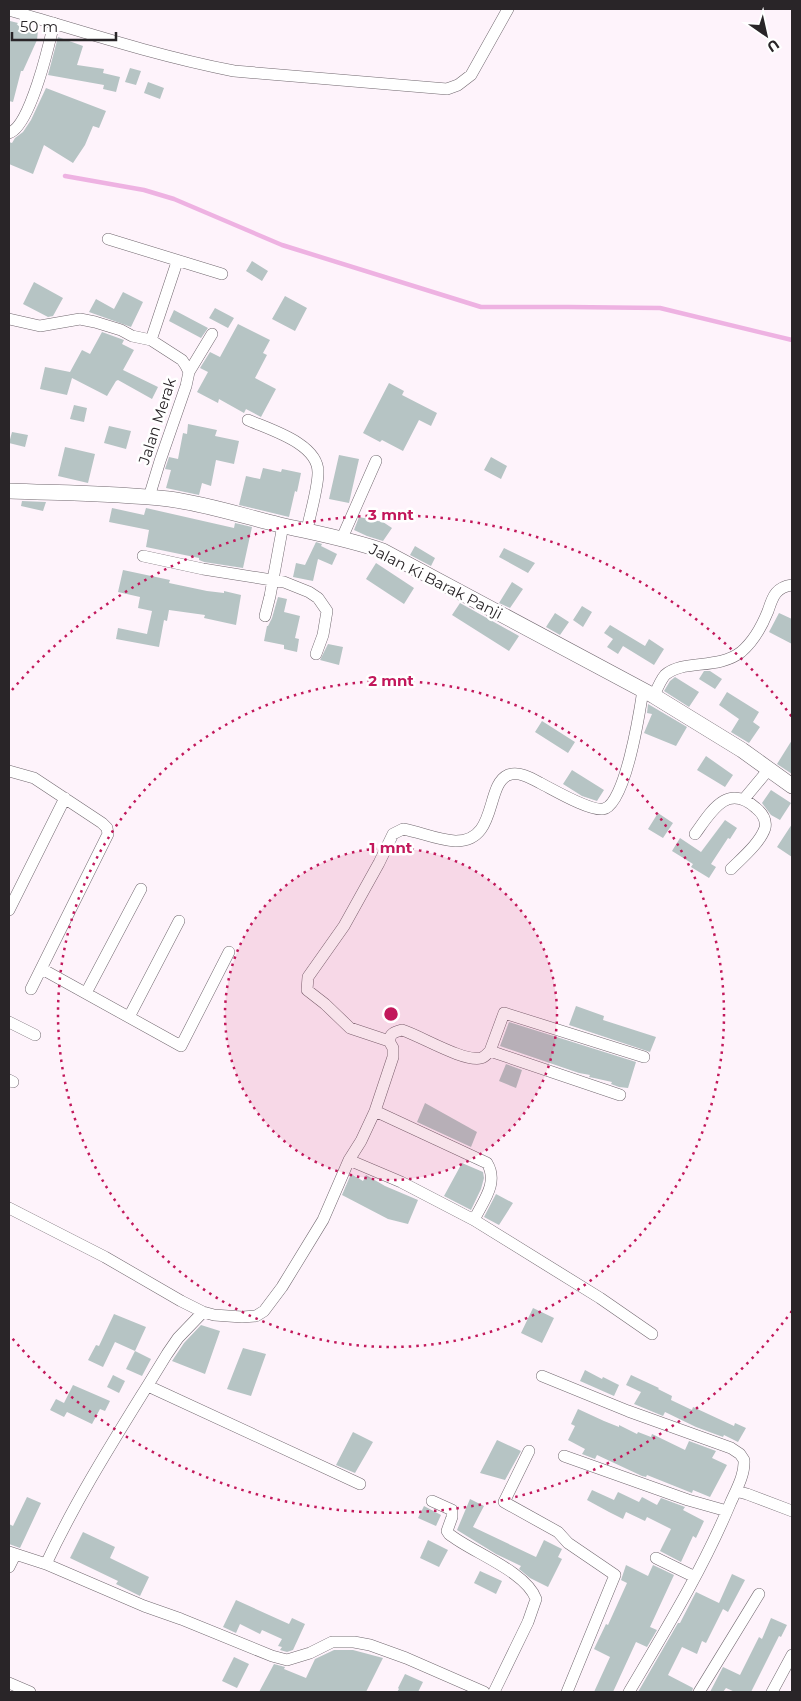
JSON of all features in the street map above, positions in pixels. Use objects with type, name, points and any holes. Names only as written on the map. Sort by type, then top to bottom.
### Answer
[{"type":"street","points":[[9,10],[130,47],[200,65],[234,71],[447,90],[458,85],[470,75],[508,9]]},
{"type":"street","points":[[9,132],[14,131],[22,122],[39,81],[54,23]]},
{"type":"street","points":[[108,239],[177,262],[222,274]]},
{"type":"street","points":[[151,340],[177,262]]},
{"type":"street","name":"Jalan Merak","points":[[9,319],[40,326],[80,318],[109,326],[132,336],[151,340],[182,360],[189,372],[183,396],[149,497]]},
{"type":"street","points":[[189,372],[212,334]]},
{"type":"street","points":[[248,420],[292,439],[310,452],[316,459],[318,473],[307,530]]},
{"type":"street","points":[[342,538],[376,461]]},
{"type":"street","name":"Jalan Ki Barak Panji","points":[[9,492],[81,492],[149,497],[201,505],[371,546],[649,693],[718,734],[792,786]]},
{"type":"street","points":[[265,616],[283,525]]},
{"type":"street","points":[[143,556],[211,570],[273,579],[309,592],[324,604],[327,611],[323,635],[316,654]]},
{"type":"street","points":[[9,1208],[105,1257],[181,1302],[202,1312],[242,1317],[256,1316],[264,1311],[282,1287],[323,1220],[349,1160],[361,1141],[375,1111],[392,1057],[393,1048],[389,1041],[350,1028],[325,1004],[306,990],[306,984],[313,970],[344,926],[393,834],[403,829],[455,841],[468,839],[475,835],[488,818],[499,784],[509,775],[524,775],[584,805],[602,810],[608,807],[613,801],[630,758],[649,693],[671,671],[678,668],[713,664],[730,659],[741,652],[761,626],[775,594],[784,586],[792,585]]},
{"type":"street","points":[[744,799],[769,769]]},
{"type":"street","points":[[9,771],[34,778],[102,823],[107,828],[108,834],[31,989]]},
{"type":"street","points":[[695,834],[717,806],[727,799],[737,797],[744,799],[763,814],[766,822],[765,829],[758,840],[731,869]]},
{"type":"street","points":[[9,910],[65,798]]},
{"type":"street","points":[[86,993],[141,889]]},
{"type":"street","points":[[129,1017],[179,921]]},
{"type":"street","points":[[42,968],[181,1046],[230,952]]},
{"type":"street","points":[[389,1041],[394,1032],[402,1030],[456,1054],[479,1058],[486,1056],[490,1051],[504,1012],[644,1057]]},
{"type":"street","points":[[9,1022],[35,1035]]},
{"type":"street","points":[[490,1051],[620,1094]]},
{"type":"street","points":[[375,1111],[487,1163],[492,1172],[492,1180],[474,1220]]},
{"type":"street","points":[[349,1160],[401,1182],[474,1220],[600,1298],[652,1334]]},
{"type":"street","points":[[46,1564],[83,1493],[148,1386],[178,1338],[202,1312]]},
{"type":"street","points":[[542,1376],[628,1411],[732,1448],[744,1460],[736,1491],[695,1577],[629,1692]]},
{"type":"street","points":[[148,1386],[360,1484]]},
{"type":"street","points":[[529,1451],[504,1502],[558,1532],[568,1543],[615,1576],[567,1692]]},
{"type":"street","points":[[564,1456],[688,1500],[727,1511]]},
{"type":"street","points":[[736,1491],[792,1511]]},
{"type":"street","points":[[432,1501],[449,1508],[453,1513],[448,1528],[449,1534],[510,1572],[530,1588],[536,1599],[528,1622],[494,1692]]},
{"type":"street","points":[[9,1567],[12,1553],[46,1564],[144,1606],[272,1656],[287,1660],[303,1656],[332,1642],[354,1642],[370,1645],[406,1658],[484,1692]]},
{"type":"street","points":[[656,1558],[695,1577]]},
{"type":"street","points":[[700,1692],[759,1594]]},
{"type":"street","points":[[772,1692],[792,1655]]},
{"type":"street","points":[[9,1683],[30,1692]]},
{"type":"building","points":[[10,21],[22,24],[20,28],[38,30],[37,40],[23,71],[21,71],[13,102],[9,101]]},
{"type":"building","points":[[58,37],[83,46],[77,65],[104,69],[103,73],[120,77],[116,92],[103,89],[104,85],[48,75]]},
{"type":"building","points":[[130,68],[141,71],[136,85],[125,82]]},
{"type":"building","points":[[148,82],[164,88],[160,99],[144,93]]},
{"type":"building","points":[[46,88],[106,111],[99,128],[93,126],[85,145],[73,163],[44,145],[33,174],[9,164],[9,142],[12,143],[23,132],[31,120]]},
{"type":"building","points":[[252,261],[268,271],[262,281],[246,271]]},
{"type":"building","points":[[34,282],[63,298],[53,316],[48,317],[23,304]]},
{"type":"building","points":[[123,292],[143,302],[131,327],[89,312],[96,299],[114,309]]},
{"type":"building","points":[[285,296],[307,308],[295,331],[272,319]]},
{"type":"building","points":[[215,308],[234,318],[228,328],[209,318]]},
{"type":"building","points":[[174,310],[208,328],[201,338],[169,321]]},
{"type":"building","points":[[238,324],[270,340],[263,353],[267,355],[255,378],[276,389],[261,417],[246,409],[244,413],[219,399],[218,403],[197,392],[208,372],[200,368],[210,352],[220,357]]},
{"type":"building","points":[[102,332],[124,340],[122,344],[134,350],[123,370],[158,387],[152,399],[118,380],[107,396],[72,378],[67,395],[40,389],[45,367],[70,372],[82,350],[90,354]]},
{"type":"building","points":[[389,383],[404,391],[402,395],[437,413],[431,426],[419,420],[403,451],[363,433]]},
{"type":"building","points":[[74,405],[87,408],[84,422],[70,419]]},
{"type":"building","points":[[188,424],[217,430],[215,436],[239,441],[234,464],[216,460],[211,486],[202,483],[199,495],[166,488],[171,470],[165,469],[169,457],[178,459],[183,433],[187,434]]},
{"type":"building","points":[[109,426],[131,431],[126,449],[104,443]]},
{"type":"building","points":[[12,432],[28,435],[25,447],[9,443]]},
{"type":"building","points":[[65,447],[95,454],[88,483],[58,476]]},
{"type":"building","points":[[339,455],[359,459],[349,503],[329,499]]},
{"type":"building","points":[[491,457],[507,466],[501,479],[484,470]]},
{"type":"building","points":[[263,468],[281,472],[282,469],[301,473],[289,517],[239,505],[246,476],[260,479]]},
{"type":"building","points":[[22,501],[46,502],[43,511],[21,506]]},
{"type":"building","points":[[112,508],[144,515],[146,508],[234,528],[235,523],[252,527],[243,568],[204,562],[199,560],[199,558],[146,547],[149,530],[109,522]]},
{"type":"building","points":[[359,517],[383,522],[392,528],[383,541],[367,536],[354,530]]},
{"type":"building","points":[[316,542],[337,554],[332,565],[318,559],[313,581],[293,577],[296,563],[305,565]]},
{"type":"building","points":[[415,546],[435,558],[431,566],[410,555]]},
{"type":"building","points":[[504,548],[535,563],[528,573],[499,557]]},
{"type":"building","points":[[376,563],[414,588],[404,604],[366,579]]},
{"type":"building","points":[[123,570],[170,580],[169,583],[207,591],[224,593],[224,591],[241,595],[236,625],[204,618],[205,615],[169,610],[167,621],[164,620],[159,647],[116,639],[118,628],[147,634],[152,611],[138,608],[140,597],[118,592]]},
{"type":"building","points":[[512,582],[523,589],[510,608],[499,603]]},
{"type":"building","points":[[278,597],[287,599],[284,612],[300,616],[295,638],[299,639],[297,652],[284,649],[284,645],[264,641],[267,626],[272,618]]},
{"type":"building","points":[[460,603],[519,636],[509,651],[452,615]]},
{"type":"building","points":[[582,606],[592,612],[583,627],[573,620]]},
{"type":"building","points":[[555,613],[569,622],[560,635],[546,627]]},
{"type":"building","points":[[779,613],[792,619],[792,644],[769,632]]},
{"type":"building","points":[[610,625],[645,646],[649,639],[664,649],[654,665],[623,646],[618,654],[607,647],[613,639],[604,633]]},
{"type":"building","points":[[328,644],[343,647],[339,665],[320,660]]},
{"type":"building","points":[[704,671],[710,671],[722,679],[715,689],[699,679]]},
{"type":"building","points":[[675,677],[699,692],[689,707],[664,691]]},
{"type":"building","points":[[727,692],[759,712],[753,722],[760,727],[749,743],[731,732],[739,719],[719,705]]},
{"type":"building","points":[[648,704],[687,727],[676,746],[644,733],[652,714],[647,713]]},
{"type":"building","points":[[542,721],[575,742],[568,753],[535,732]]},
{"type":"building","points":[[792,740],[792,774],[777,764]]},
{"type":"building","points":[[706,756],[733,775],[725,787],[697,770]]},
{"type":"building","points":[[572,770],[604,790],[597,801],[582,796],[563,784]]},
{"type":"building","points":[[771,790],[791,803],[780,820],[771,815],[762,803]]},
{"type":"building","points":[[658,813],[673,823],[663,838],[648,829]]},
{"type":"building","points":[[725,820],[737,828],[711,864],[716,867],[709,878],[691,867],[693,864],[672,851],[680,838],[701,852]]},
{"type":"building","points":[[792,824],[792,857],[777,847]]},
{"type":"building","points":[[576,1006],[604,1016],[603,1020],[656,1037],[650,1052],[569,1025]]},
{"type":"building","points":[[509,1022],[636,1062],[628,1088],[619,1087],[611,1084],[612,1082],[589,1077],[590,1075],[500,1046]]},
{"type":"building","points":[[506,1064],[522,1070],[516,1088],[499,1081]]},
{"type":"building","points":[[425,1103],[477,1132],[471,1147],[417,1122]]},
{"type":"building","points":[[462,1163],[483,1172],[484,1178],[481,1189],[471,1210],[444,1196]]},
{"type":"building","points":[[351,1174],[363,1181],[366,1175],[385,1186],[418,1200],[408,1224],[388,1219],[342,1195]]},
{"type":"building","points":[[496,1194],[513,1203],[499,1225],[484,1217]]},
{"type":"building","points":[[533,1308],[554,1318],[542,1343],[521,1333]]},
{"type":"building","points":[[114,1314],[146,1327],[135,1351],[115,1342],[103,1367],[88,1360],[96,1345],[99,1346]]},
{"type":"building","points":[[201,1325],[220,1331],[205,1374],[172,1361],[184,1343]]},
{"type":"building","points":[[243,1348],[266,1354],[251,1396],[227,1389]]},
{"type":"building","points":[[135,1351],[151,1359],[142,1376],[126,1369]]},
{"type":"building","points":[[585,1370],[619,1385],[614,1396],[580,1381]]},
{"type":"building","points":[[113,1375],[125,1381],[119,1393],[107,1387]]},
{"type":"building","points":[[631,1375],[659,1388],[672,1396],[671,1400],[692,1410],[693,1407],[734,1426],[735,1423],[746,1428],[738,1442],[724,1435],[723,1437],[696,1427],[665,1412],[663,1416],[634,1404],[641,1392],[626,1385]]},
{"type":"building","points":[[73,1385],[110,1401],[105,1411],[100,1409],[92,1424],[67,1412],[64,1417],[50,1410],[56,1399],[64,1403]]},
{"type":"building","points":[[578,1409],[637,1434],[638,1432],[651,1437],[652,1434],[685,1450],[689,1441],[716,1451],[712,1458],[727,1465],[710,1497],[693,1490],[692,1493],[647,1475],[646,1477],[642,1476],[597,1455],[595,1459],[582,1454],[585,1449],[568,1440],[575,1426],[571,1424]]},
{"type":"building","points":[[353,1432],[373,1442],[355,1473],[336,1465]]},
{"type":"building","points":[[497,1440],[521,1451],[505,1480],[480,1473]]},
{"type":"building","points":[[592,1490],[614,1500],[618,1492],[639,1502],[642,1497],[657,1505],[661,1498],[685,1507],[683,1510],[704,1521],[696,1538],[693,1536],[681,1562],[660,1551],[671,1529],[647,1517],[645,1521],[626,1512],[623,1519],[587,1500]]},
{"type":"building","points":[[27,1497],[41,1503],[20,1548],[9,1544],[9,1524],[13,1526]]},
{"type":"building","points":[[470,1499],[484,1506],[473,1527],[536,1557],[544,1540],[562,1549],[558,1557],[562,1559],[548,1587],[530,1578],[519,1569],[521,1566],[496,1554],[457,1530]]},
{"type":"building","points":[[424,1506],[441,1515],[436,1526],[418,1518]]},
{"type":"building","points":[[83,1532],[115,1547],[110,1558],[149,1577],[140,1596],[116,1584],[118,1581],[70,1558]]},
{"type":"building","points":[[428,1540],[448,1550],[439,1567],[420,1558]]},
{"type":"building","points":[[626,1565],[648,1576],[653,1565],[674,1575],[650,1627],[657,1630],[647,1647],[636,1642],[613,1692],[594,1692],[610,1657],[594,1649],[606,1624],[608,1625],[627,1583],[621,1580]]},
{"type":"building","points":[[480,1571],[502,1581],[496,1594],[474,1583]]},
{"type":"building","points":[[732,1574],[745,1580],[728,1612],[723,1609],[706,1643],[702,1641],[697,1654],[682,1647],[668,1675],[693,1688],[692,1692],[638,1692],[678,1623],[680,1623],[696,1592],[719,1603]]},
{"type":"building","points":[[236,1600],[289,1624],[292,1618],[305,1624],[293,1650],[287,1652],[280,1650],[282,1647],[278,1646],[282,1639],[262,1630],[260,1634],[240,1624],[236,1633],[223,1627]]},
{"type":"building","points":[[771,1618],[787,1625],[781,1637],[779,1636],[751,1692],[735,1692],[726,1688],[723,1692],[710,1692],[723,1667],[740,1675],[759,1637],[762,1639]]},
{"type":"building","points":[[334,1650],[353,1650],[383,1658],[366,1692],[259,1692],[274,1664],[285,1667],[284,1669],[306,1678],[315,1659]]},
{"type":"building","points":[[234,1657],[249,1664],[237,1688],[222,1681]]},
{"type":"building","points":[[405,1674],[423,1682],[418,1692],[397,1692]]},
{"type":"waterway","points":[[65,176],[144,190],[174,199],[282,245],[481,307],[660,308],[792,340]]}]
